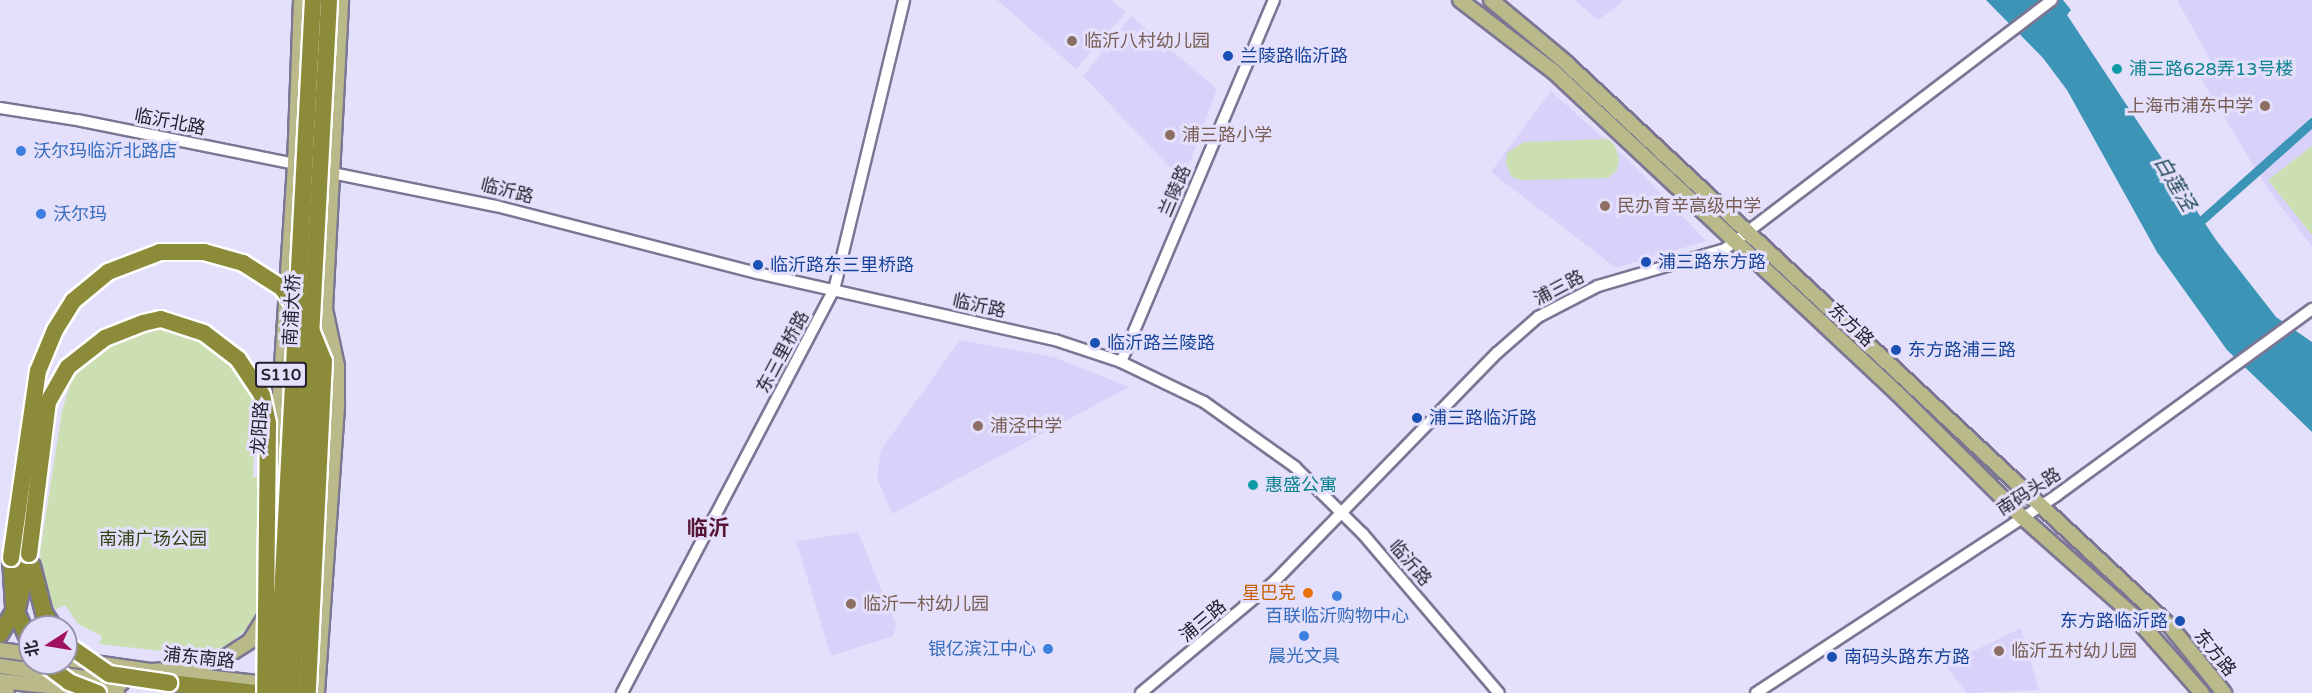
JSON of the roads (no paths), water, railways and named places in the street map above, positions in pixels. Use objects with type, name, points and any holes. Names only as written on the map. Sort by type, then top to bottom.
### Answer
[{"type":"highway","name":"南浦大桥","points":[[277,693],[313,0]]},
{"type":"highway","name":"南浦大桥","points":[[292,693],[329,0]]},
{"type":"highway","points":[[18,616],[14,607],[10,558],[38,371],[68,308],[88,286],[108,272],[160,252],[204,252],[243,263],[282,288],[310,327],[324,361],[318,693]]},
{"type":"highway","points":[[0,634],[18,605],[29,554],[48,402],[68,367],[105,338],[143,323],[161,320],[204,333],[238,358],[262,395],[268,424],[265,693]]},
{"type":"highway","points":[[29,554],[37,593],[48,615]]},
{"type":"highway","points":[[0,580],[10,558]]},
{"type":"highway","points":[[78,652],[109,674],[256,693]]},
{"type":"highway","points":[[60,675],[69,682],[98,693]]},
{"type":"main road","name":"龙阳路","points":[[152,671],[192,668],[221,660],[250,642],[263,622],[295,164],[301,0]]},
{"type":"main road","points":[[318,693],[337,405],[337,366],[325,309],[341,0]]},
{"type":"main road","name":"东方路","points":[[1460,0],[1553,71],[2039,505],[2171,627],[2224,693]]},
{"type":"main road","name":"东方路","points":[[1491,0],[1563,60],[2022,517],[2134,616],[2202,693]]},
{"type":"main road","points":[[2,651],[18,653]]},
{"type":"main road","name":"浦东南路","points":[[78,661],[318,693]]},
{"type":"main road","name":"浦东南路","points":[[0,666],[204,693]]},
{"type":"main road","points":[[0,681],[117,693]]},
{"type":"main road","points":[[0,692],[7,693]]},
{"type":"street","name":"东三里桥路","points":[[622,693],[834,290],[904,0]]},
{"type":"street","name":"兰陵路","points":[[1121,362],[1274,0]]},
{"type":"street","name":"浦三路","points":[[1141,693],[1269,586],[1344,514],[1497,353],[1538,317],[1598,286],[1725,249],[2052,0]]},
{"type":"street","name":"临沂北路","points":[[0,108],[77,120],[332,173]]},
{"type":"street","name":"临沂路","points":[[332,173],[432,190],[834,290],[1055,340],[1121,362],[1185,392],[1246,429],[1295,467],[1344,514],[1499,693]]},
{"type":"street","name":"南码头路","points":[[1756,693],[2022,517],[2312,309]]},
{"type":"water","name":"白莲泾","points":[[1986,0],[2063,0],[2071,10],[2067,15],[2216,240],[2276,317],[2312,342],[2312,432],[2227,350],[2157,252],[2067,90],[2043,58]]},
{"type":"waterway","points":[[2195,226],[2312,122]]},
{"type":"place","name":"临沂八村幼儿园","points":[[1072,41]]},
{"type":"place","name":"兰陵路临沂路","points":[[1228,56]]},
{"type":"place","name":"浦三路628弄13号楼","points":[[2117,69]]},
{"type":"place","name":"上海市浦东中学","points":[[2265,106]]},
{"type":"place","name":"浦三路小学","points":[[1170,135]]},
{"type":"place","name":"沃尔玛临沂北路店","points":[[21,151]]},
{"type":"place","name":"民办育辛高级中学","points":[[1605,206]]},
{"type":"place","name":"沃尔玛","points":[[41,214]]},
{"type":"place","name":"浦三路东方路","points":[[1646,262]]},
{"type":"place","name":"临沂路东三里桥路","points":[[758,265]]},
{"type":"place","name":"临沂路兰陵路","points":[[1095,343]]},
{"type":"place","name":"东方路浦三路","points":[[1896,350]]},
{"type":"place","name":"浦三路临沂路","points":[[1417,418]]},
{"type":"place","name":"浦泾中学","points":[[978,426]]},
{"type":"place","name":"惠盛公寓","points":[[1253,485]]},
{"type":"place","name":"星巴克","points":[[1308,593]]},
{"type":"place","name":"百联临沂购物中心","points":[[1337,596]]},
{"type":"place","name":"临沂一村幼儿园","points":[[851,604]]},
{"type":"place","name":"东方路临沂路","points":[[2180,621]]},
{"type":"place","name":"晨光文具","points":[[1304,636]]},
{"type":"place","name":"银亿滨江中心","points":[[1048,649]]},
{"type":"place","name":"临沂五村幼儿园","points":[[1999,651]]},
{"type":"place","name":"南码头路东方路","points":[[1832,657]]},
{"type":"district","name":"临沂","points":[[708,529]]},
{"type":"park label","name":"南浦广场公园","points":[[153,539]]}]
